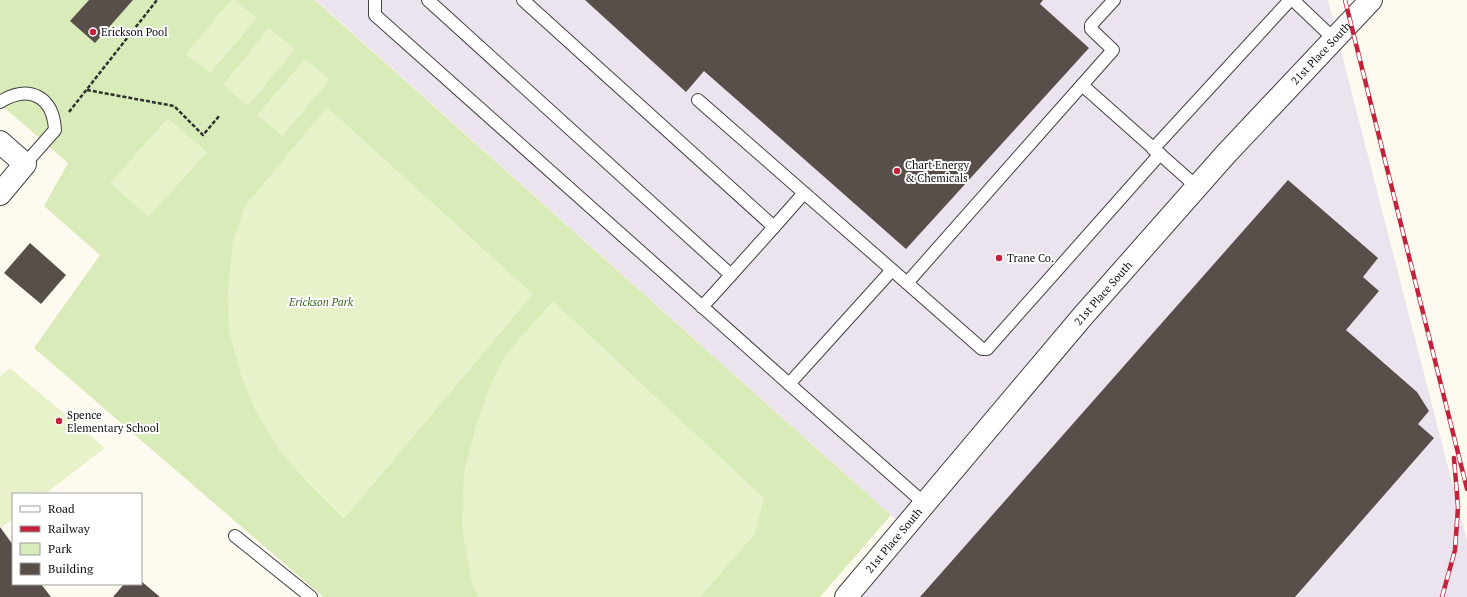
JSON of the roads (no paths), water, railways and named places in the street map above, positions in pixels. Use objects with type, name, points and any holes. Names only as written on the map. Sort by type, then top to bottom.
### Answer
[{"type":"street","name":"21st Place South","points":[[846,597],[1082,317],[1197,187],[1371,0]]},
{"type":"street","points":[[0,142],[25,164],[0,194]]},
{"type":"lane","points":[[375,0],[375,14],[788,384],[924,503]]},
{"type":"lane","points":[[428,0],[731,275]]},
{"type":"lane","points":[[523,0],[774,227]]},
{"type":"lane","points":[[906,284],[1114,50],[1091,29],[1091,25],[1114,0]]},
{"type":"lane","points":[[698,100],[892,270],[906,284],[982,349],[987,349],[1157,151],[1290,0]]},
{"type":"lane","points":[[1293,0],[1334,39]]},
{"type":"lane","points":[[1082,85],[1197,187]]},
{"type":"lane","points":[[0,102],[12,94],[31,94],[44,99],[54,116],[55,130],[25,164]]},
{"type":"lane","points":[[702,307],[804,193]]},
{"type":"lane","points":[[788,384],[892,270]]},
{"type":"lane","points":[[235,536],[311,597]]},
{"type":"railway","points":[[1345,0],[1467,489]]},
{"type":"railway","points":[[1442,597],[1455,550],[1458,507],[1454,458]]},
{"type":"place","name":"Erickson Pool","points":[[93,32]]},
{"type":"place","name":"Chart Energy & Chemicals","points":[[897,171]]},
{"type":"place","name":"Trane Co.","points":[[999,258]]},
{"type":"place","name":"Spence Elementary School","points":[[59,421]]},
{"type":"park label","name":"Erickson Park","points":[[321,302]]}]
